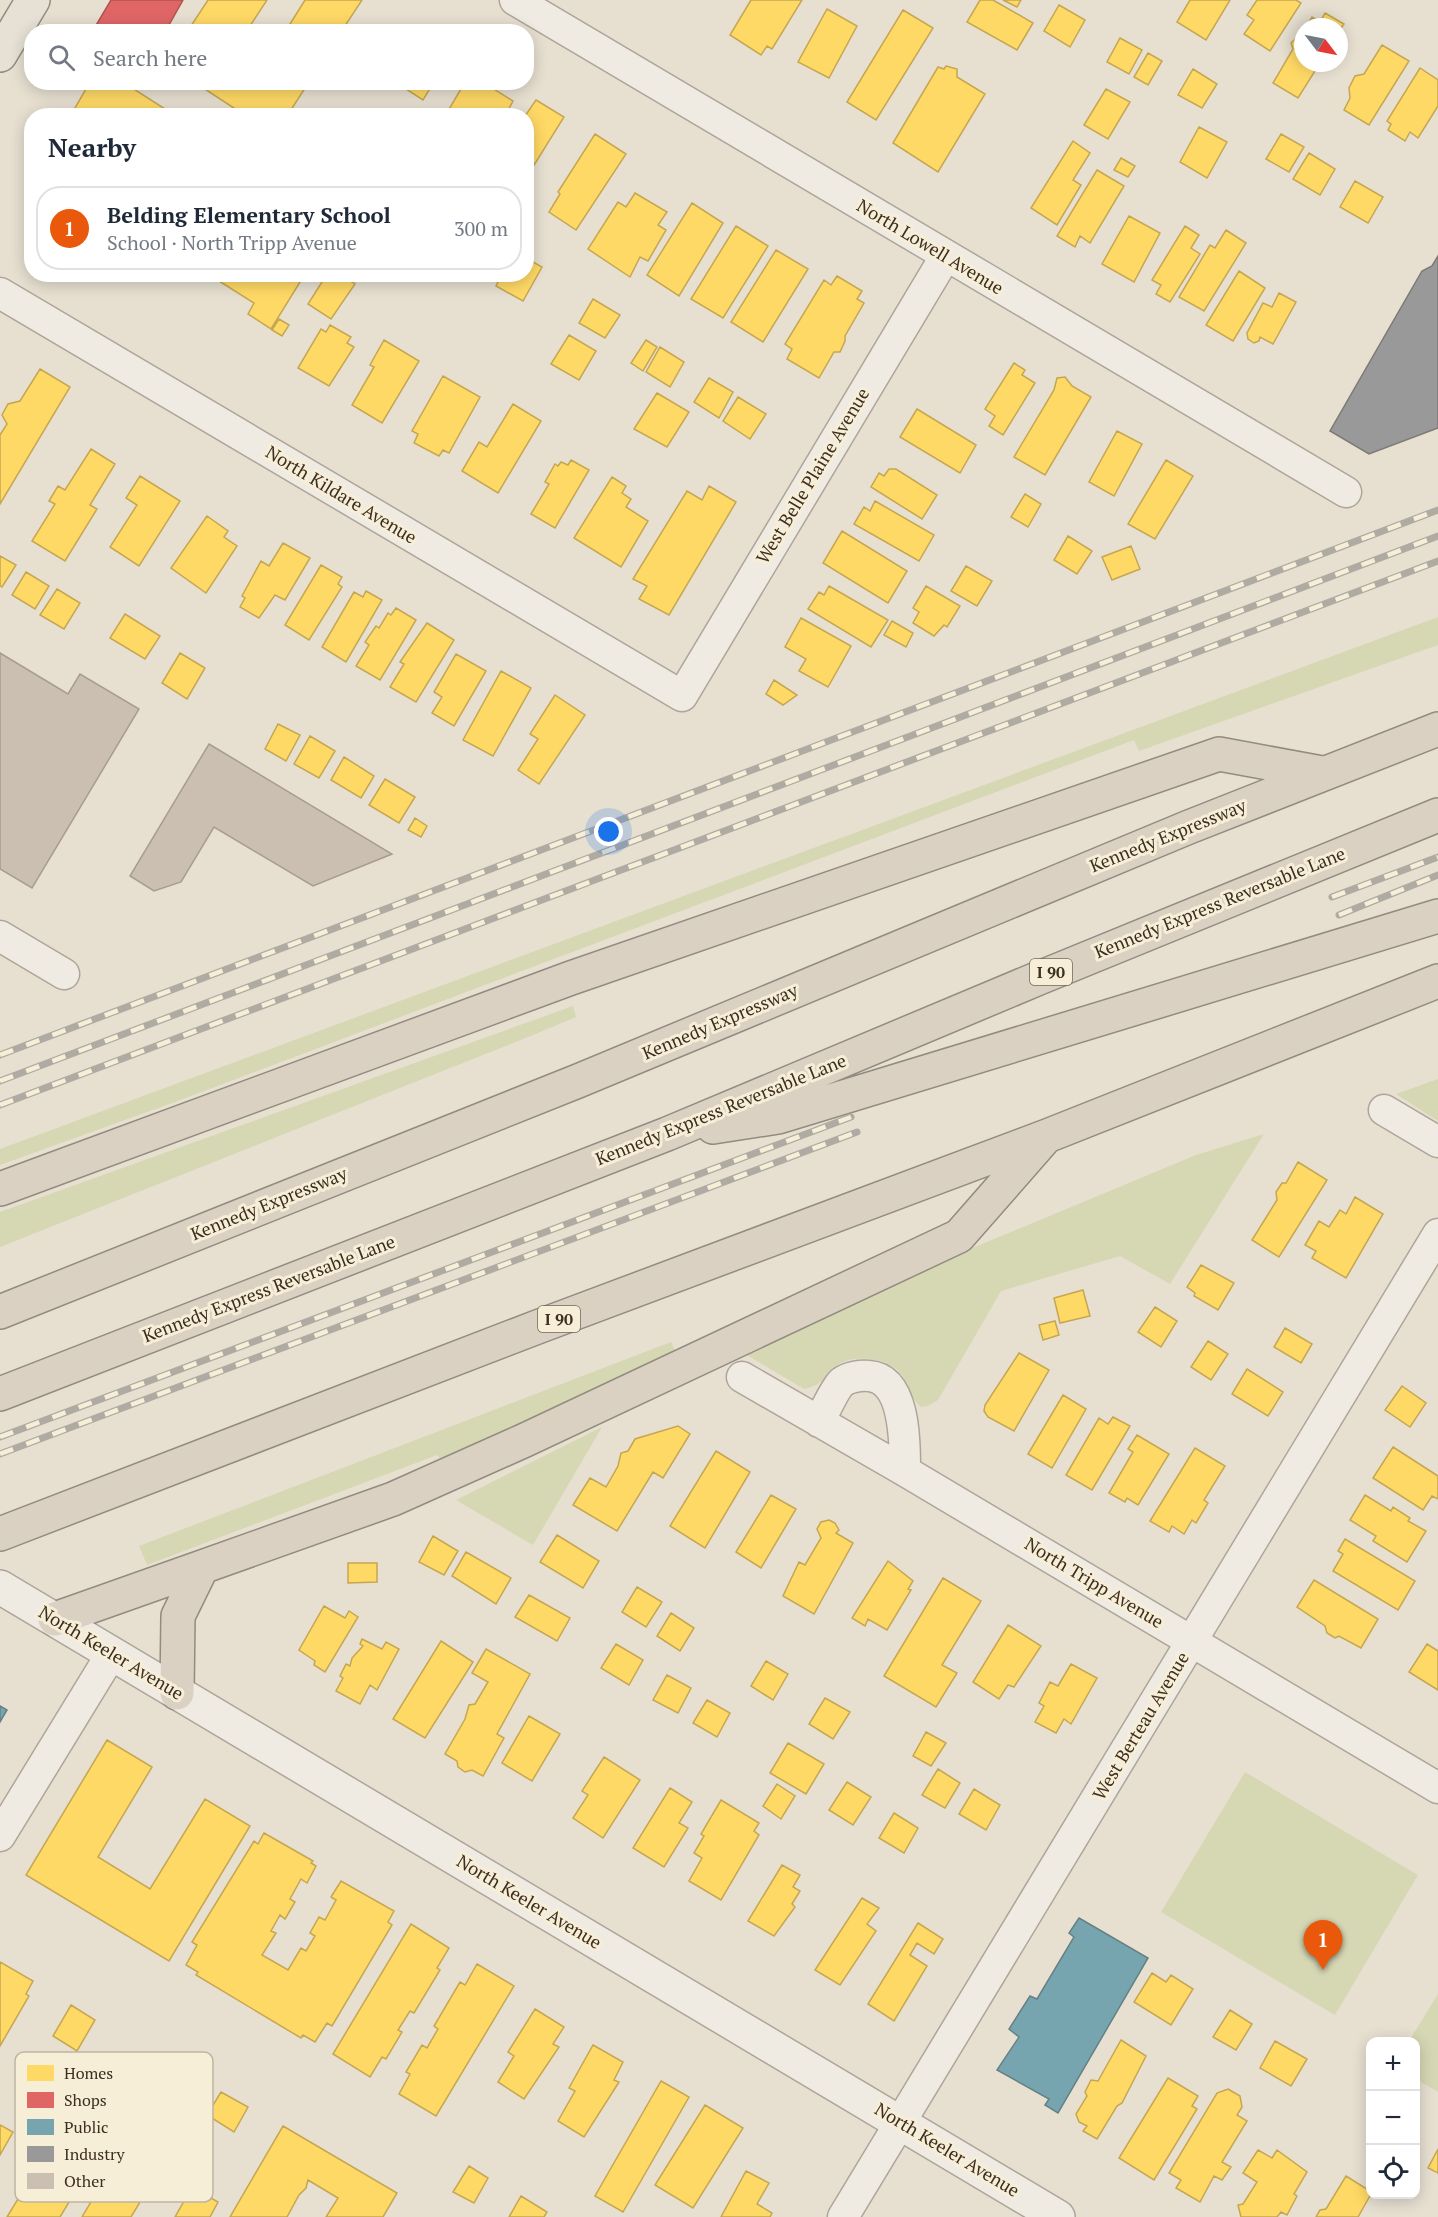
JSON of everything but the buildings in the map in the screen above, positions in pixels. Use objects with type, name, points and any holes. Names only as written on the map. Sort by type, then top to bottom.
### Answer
[{"type":"highway","name":"Kennedy Expressway","points":[[0,1312],[578,1081],[1322,773],[1438,729]]},
{"type":"highway","points":[[0,1189],[571,978],[1219,754],[1322,773]]},
{"type":"highway","name":"Kennedy Express Reversable Lane","points":[[0,1394],[667,1134],[1039,978],[1438,816]]},
{"type":"highway","name":"I 90","points":[[667,1134],[778,1118],[1438,916]]},
{"type":"highway","name":"I 90","points":[[0,1534],[529,1330],[1047,1136],[1438,981]]},
{"type":"highway","points":[[55,1619],[393,1499],[959,1236],[1047,1136]]},
{"type":"highway","points":[[177,1693],[178,1616],[202,1566]]},
{"type":"main road","points":[[0,55],[33,0]]},
{"type":"street","name":"North Lowell Avenue","points":[[515,0],[945,257],[1346,492]]},
{"type":"street","name":"West Belle Plaine Avenue","points":[[682,696],[945,257]]},
{"type":"street","name":"North Kildare Avenue","points":[[0,293],[682,696]]},
{"type":"street","points":[[0,936],[64,974]]},
{"type":"street","points":[[1384,1110],[1438,1142]]},
{"type":"street","name":"West Berteau Avenue","points":[[843,2217],[1438,1234]]},
{"type":"street","points":[[819,1422],[842,1382],[861,1375],[876,1376],[892,1389],[905,1431],[905,1471]]},
{"type":"street","name":"North Tripp Avenue","points":[[742,1377],[905,1471],[1438,1788]]},
{"type":"street","name":"North Keeler Avenue","points":[[0,1587],[1058,2217]]},
{"type":"street","points":[[0,1836],[112,1653]]},
{"type":"green space","points":[[1438,617],[1438,645],[1139,751],[1134,740],[175,1102],[0,1165],[0,1149]]},
{"type":"green space","points":[[573,1006],[576,1017],[0,1247],[0,1212]]},
{"type":"green space","points":[[1438,1079],[1438,1121],[1396,1094]]},
{"type":"green space","points":[[1264,1134],[1170,1284],[1120,1256],[1001,1291],[938,1400],[928,1406],[921,1407],[899,1372],[883,1362],[861,1358],[847,1361],[835,1366],[818,1384],[804,1389],[747,1355],[939,1262],[1196,1155]]},
{"type":"green space","points":[[671,1342],[676,1353],[543,1418],[442,1460],[437,1455],[147,1565],[139,1546]]},
{"type":"green space","points":[[602,1427],[533,1545],[456,1500]]},
{"type":"green space","points":[[1245,1772],[1418,1875],[1335,2015],[1161,1912]]},
{"type":"green space","points":[[1438,1994],[1438,2092],[1420,2081],[1420,2037],[1411,2037]]},
{"type":"railway","points":[[0,1055],[1438,510]]},
{"type":"railway","points":[[0,1081],[1438,536]]},
{"type":"railway","points":[[0,1105],[1438,561]]},
{"type":"railway","points":[[1332,897],[1438,857]]},
{"type":"railway","points":[[1339,915],[1438,875]]},
{"type":"railway","points":[[0,1437],[851,1117]]},
{"type":"railway","points":[[0,1454],[857,1132]]},
{"type":"place","name":"Belding Elementary School","points":[[1323,1970]]}]
